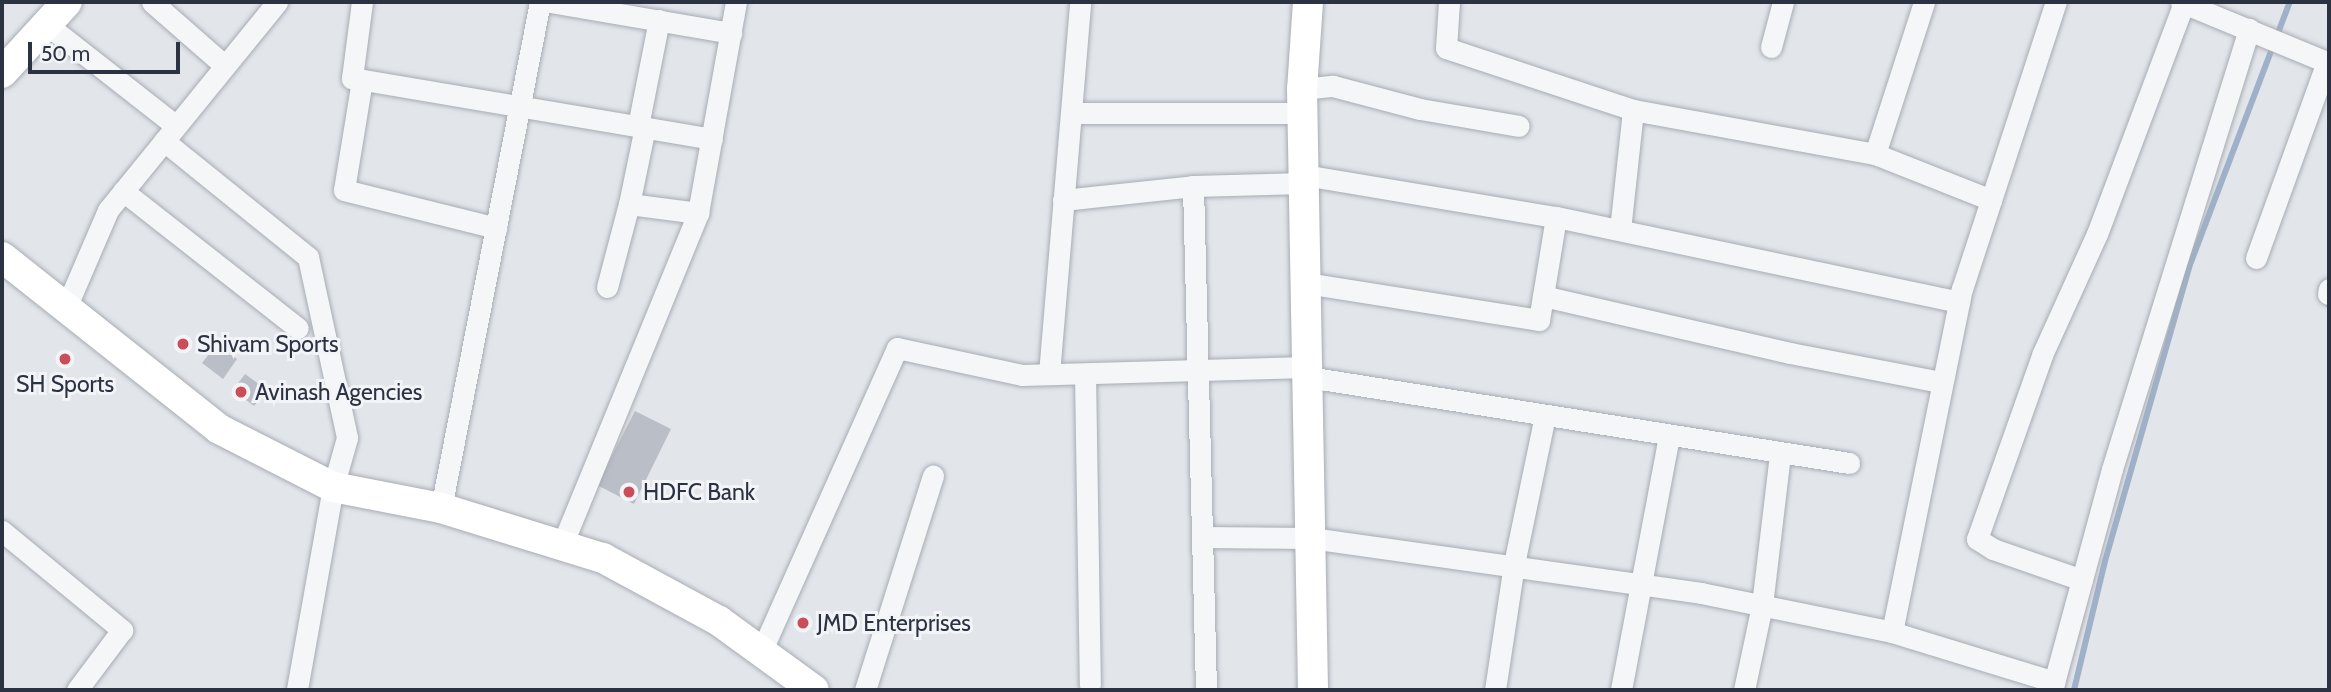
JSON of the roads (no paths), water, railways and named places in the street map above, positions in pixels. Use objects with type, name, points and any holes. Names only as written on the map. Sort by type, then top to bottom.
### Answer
[{"type":"street","points":[[2,73],[67,2]]},
{"type":"street","points":[[152,2],[225,66]]},
{"type":"street","points":[[65,310],[108,210],[277,2]]},
{"type":"street","points":[[362,2],[352,78],[712,139]]},
{"type":"street","points":[[441,508],[540,2]]},
{"type":"street","points":[[550,2],[731,33]]},
{"type":"street","points":[[562,545],[698,213],[736,2]]},
{"type":"street","points":[[1049,374],[1080,2]]},
{"type":"street","points":[[1308,2],[1302,101],[1313,690]]},
{"type":"street","points":[[1449,2],[1447,48],[1633,110],[1875,154],[1991,200]]},
{"type":"street","points":[[1770,47],[1783,2]]},
{"type":"street","points":[[1875,154],[1924,2]]},
{"type":"street","points":[[1892,632],[1959,302],[2056,2]]},
{"type":"street","points":[[2082,580],[1977,539],[2042,355],[2097,234],[2183,2],[2328,63],[2256,258]]},
{"type":"street","points":[[607,287],[629,204],[659,20]]},
{"type":"street","points":[[46,24],[308,257],[347,438],[332,487],[297,690]]},
{"type":"street","points":[[1202,537],[1311,538],[1514,564],[1643,584],[1892,632],[2053,686],[2082,580],[2255,31]]},
{"type":"street","points":[[362,80],[344,190],[496,228]]},
{"type":"street","points":[[1072,113],[1302,101],[1333,86],[1420,109],[1518,126]]},
{"type":"street","points":[[1620,230],[1633,110]]},
{"type":"street","points":[[1063,200],[1193,186],[1304,179],[1556,217],[1959,302]]},
{"type":"street","points":[[1193,186],[1206,690]]},
{"type":"street","points":[[124,191],[298,328]]},
{"type":"street","points":[[629,204],[698,213]]},
{"type":"street","points":[[1306,283],[1539,320],[1556,217]]},
{"type":"street","points":[[2,257],[65,310],[219,429],[332,487],[441,508],[603,558],[719,621],[814,690]]},
{"type":"street","points":[[1543,296],[1790,353],[1941,382]]},
{"type":"street","points":[[761,652],[897,348],[1022,375],[1199,371],[1308,372],[1545,416],[1849,463]]},
{"type":"street","points":[[1085,374],[1090,685]]},
{"type":"street","points":[[1495,690],[1514,564],[1545,416]]},
{"type":"street","points":[[1620,690],[1643,584],[1669,436]]},
{"type":"street","points":[[1744,690],[1762,605],[1780,453]]},
{"type":"street","points":[[866,690],[933,475]]},
{"type":"street","points":[[2,531],[122,630],[77,690]]},
{"type":"waterway","points":[[2074,690],[2105,561],[2191,262],[2290,2]]},
{"type":"place","name":"Shivam Sports","points":[[183,344]]},
{"type":"place","name":"SH Sports","points":[[65,359]]},
{"type":"place","name":"Avinash Agencies","points":[[241,392]]},
{"type":"place","name":"HDFC Bank","points":[[629,492]]},
{"type":"place","name":"JMD Enterprises","points":[[803,623]]}]
